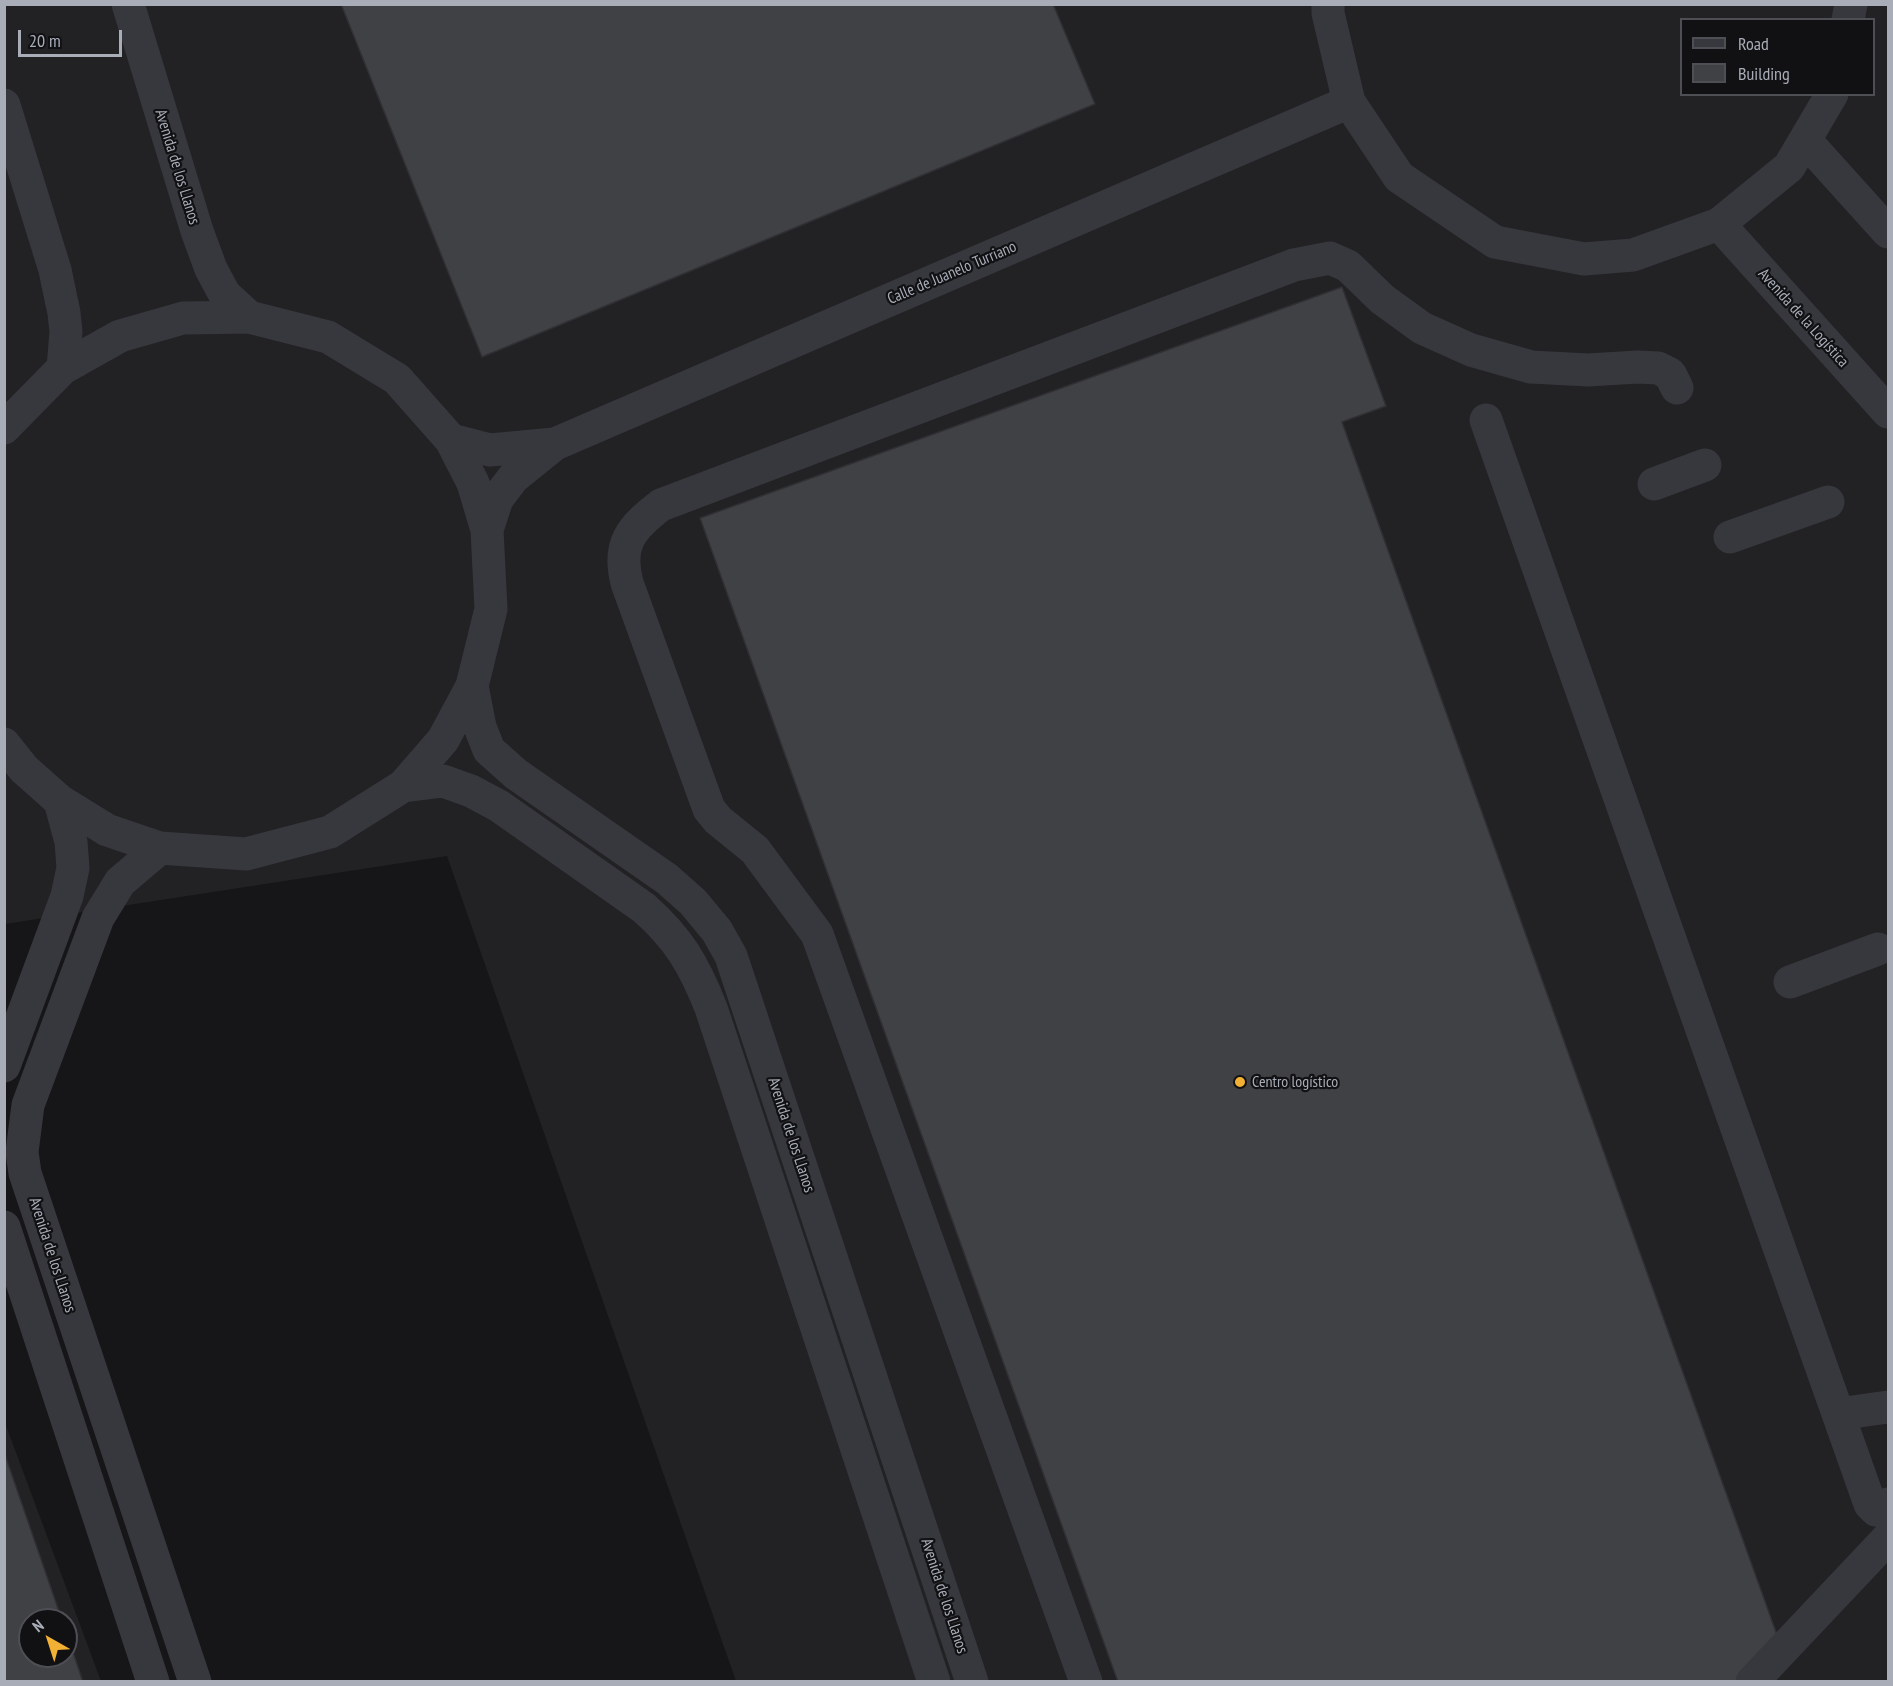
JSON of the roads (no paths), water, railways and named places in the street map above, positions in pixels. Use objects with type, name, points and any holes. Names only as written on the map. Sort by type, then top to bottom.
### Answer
[{"type":"street","name":"Avenida de los Llanos","points":[[128,4],[197,231],[211,269],[225,295],[249,317]]},
{"type":"street","points":[[1328,4],[1328,13],[1349,102],[1399,177],[1495,242],[1584,259],[1633,255],[1719,224],[1789,167],[1831,96]]},
{"type":"street","name":"Calle de Juanelo Turriano","points":[[487,530],[497,500],[513,478],[555,444],[1349,102]]},
{"type":"street","points":[[4,105],[55,270],[66,332],[63,368]]},
{"type":"street","points":[[1804,140],[1888,232]]},
{"type":"street","name":"Avenida de la Logística","points":[[1719,224],[1888,412]]},
{"type":"street","points":[[1086,1682],[817,934],[755,850],[718,820],[709,809],[627,584],[622,565],[626,543],[639,522],[661,505],[1294,265],[1330,258],[1348,266],[1382,299],[1422,328],[1471,350],[1531,367],[1588,370],[1658,368],[1670,374],[1677,388]]},
{"type":"street","points":[[4,428],[63,368],[120,336],[183,318],[249,317],[328,336],[397,379],[451,440],[473,483],[487,530],[491,609],[472,686],[443,740],[403,786],[330,832],[246,854],[160,848],[107,830],[60,801],[24,769],[4,744]]},
{"type":"street","points":[[1486,420],[1838,1414],[1879,1504]]},
{"type":"street","name":"Calle de Juanelo Turriano","points":[[451,440],[490,450],[555,444]]},
{"type":"street","points":[[1654,484],[1705,465]]},
{"type":"street","points":[[1731,537],[1828,502]]},
{"type":"street","name":"Avenida de los Llanos","points":[[472,686],[480,727],[489,750],[516,774],[667,879],[693,902],[717,931],[731,956],[972,1682]]},
{"type":"street","points":[[403,786],[443,781],[471,791],[499,806],[644,908],[666,927],[699,977],[934,1682]]},
{"type":"street","points":[[4,1066],[67,896],[73,868],[71,842],[60,801]]},
{"type":"street","name":"Avenida de los Llanos","points":[[160,848],[120,882],[98,918],[28,1105],[22,1152],[25,1173],[195,1682]]},
{"type":"street","points":[[1790,982],[1878,949]]},
{"type":"street","points":[[4,1227],[153,1682]]},
{"type":"street","points":[[1838,1414],[1888,1407]]},
{"type":"street","points":[[1752,1682],[1888,1538]]},
{"type":"place","name":"Centro logístico","points":[[1240,1082]]}]
